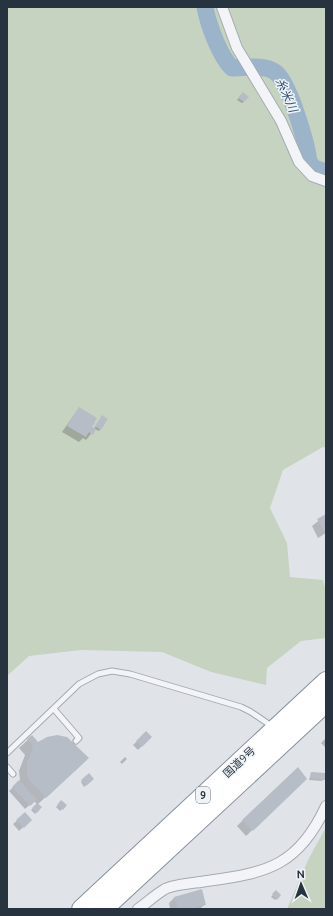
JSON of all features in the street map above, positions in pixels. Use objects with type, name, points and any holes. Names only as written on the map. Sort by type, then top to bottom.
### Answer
[{"type":"highway","name":"国道9号","points":[[81,909],[326,681]]},
{"type":"highway","name":"国道9号","points":[[104,909],[326,703]]},
{"type":"street","points":[[222,7],[237,48],[281,121],[299,162],[312,176],[326,181]]},
{"type":"street","points":[[138,909],[166,888],[247,876],[279,864],[298,848],[317,826],[326,806]]},
{"type":"lane","points":[[7,753],[79,684],[98,674],[112,671],[130,674],[241,707],[251,712],[275,729]]},
{"type":"lane","points":[[54,709],[79,738],[76,741]]},
{"type":"lane","points":[[7,767],[13,774]]},
{"type":"green space","points":[[7,7],[326,7],[326,448],[323,447],[283,470],[270,508],[287,543],[290,577],[323,580],[326,591],[326,638],[301,641],[267,668],[266,685],[211,672],[162,652],[81,650],[29,656],[7,676]]},
{"type":"green space","points":[[326,827],[326,909],[287,909],[308,860]]},
{"type":"building","points":[[243,92],[249,97],[244,102],[238,98]]},
{"type":"building","points":[[79,407],[97,418],[92,427],[96,429],[93,435],[89,432],[86,437],[67,426]]},
{"type":"building","points":[[102,415],[108,419],[101,430],[95,426]]},
{"type":"building","points":[[326,514],[326,532],[325,533],[317,519]]},
{"type":"building","points":[[146,731],[152,737],[142,747],[136,741]]},
{"type":"building","points":[[32,735],[38,742],[47,737],[57,735],[67,737],[89,758],[46,798],[29,780],[27,774],[27,763],[33,746],[27,739]]},
{"type":"building","points":[[298,767],[307,779],[253,831],[242,820]]},
{"type":"building","points":[[311,772],[326,773],[325,780],[310,778]]},
{"type":"building","points":[[89,773],[94,779],[86,786],[81,780]]},
{"type":"building","points":[[19,780],[37,800],[30,806],[12,787]]},
{"type":"building","points":[[61,800],[67,805],[63,810],[57,805]]},
{"type":"building","points":[[37,803],[42,807],[37,813],[32,808]]},
{"type":"building","points":[[25,812],[32,820],[24,828],[16,820]]},
{"type":"building","points":[[202,889],[206,905],[189,909],[178,909],[174,897]]},
{"type":"building","points":[[276,890],[281,895],[277,900],[272,894]]},
{"type":"waterway","name":"糸米川","points":[[205,7],[215,40],[223,56],[232,68],[265,68],[275,72],[280,78],[286,87],[296,114],[308,153],[309,162],[314,168],[326,172]]}]
